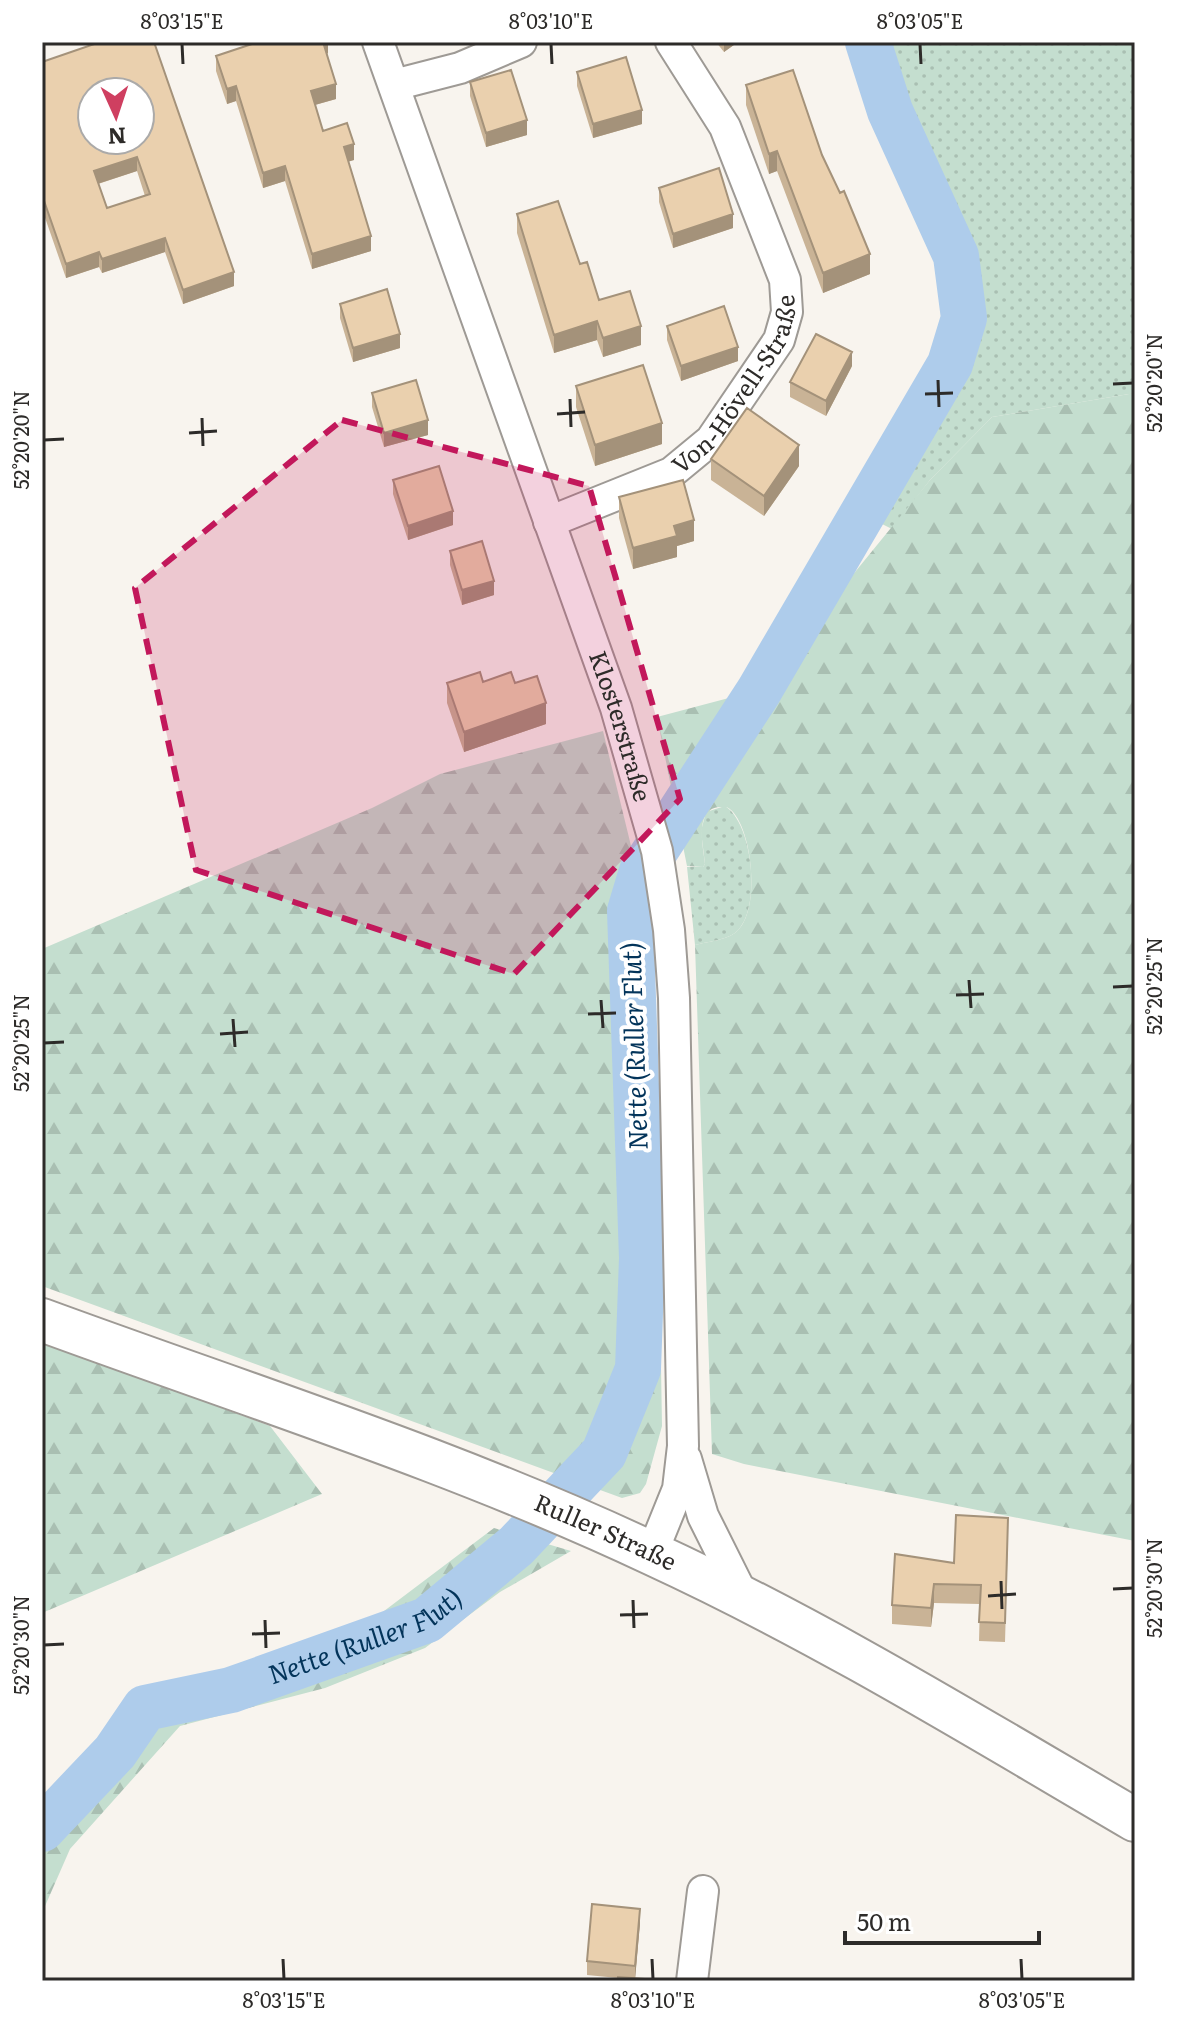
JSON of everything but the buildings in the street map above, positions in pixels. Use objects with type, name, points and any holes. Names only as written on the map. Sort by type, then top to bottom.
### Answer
[{"type":"main road","name":"Ruller Straße","points":[[42,1320],[351,1431],[652,1553],[838,1646],[1135,1820]]},
{"type":"street","name":"Klosterstraße","points":[[378,42],[616,708],[646,808],[666,897],[674,998],[683,1446],[678,1489],[652,1553]]},
{"type":"street","points":[[394,85],[460,68],[521,42]]},
{"type":"street","name":"Von-Hövell-Straße","points":[[549,522],[671,473],[711,440],[779,340],[787,312],[785,280],[725,127],[671,42]]},
{"type":"street","name":"Klosterstraße","points":[[683,1446],[703,1516],[744,1598]]},
{"type":"street","points":[[692,1981],[703,1891]]},
{"type":"highlighted area","points":[[342,420],[589,486],[680,799],[514,974],[196,870],[135,588]]},
{"type":"green space","points":[[877,42],[1135,42],[1135,393],[992,417],[930,480],[892,529],[862,514],[950,364],[964,318],[956,256],[890,111]]},
{"type":"green space","points":[[1135,393],[1135,1541],[744,1464],[712,1454],[695,945],[732,935],[744,922],[749,907],[751,871],[745,835],[739,820],[725,807],[712,809],[703,821],[705,864],[703,867],[687,866],[657,717],[759,690],[930,480],[992,417]]},
{"type":"green space","points":[[603,731],[654,940],[662,1426],[646,1484],[640,1493],[622,1498],[42,1286],[42,949],[372,808],[440,774]]},
{"type":"green space","points":[[725,806],[735,815],[748,848],[751,867],[749,905],[744,921],[732,935],[695,945],[687,867],[703,867],[705,864],[701,831],[706,812]]},
{"type":"green space","points":[[42,1341],[270,1426],[322,1494],[42,1613]]},
{"type":"green space","points":[[494,1528],[571,1551],[500,1592],[425,1648],[325,1688],[180,1726],[70,1849],[42,1913],[42,1829],[115,1752],[145,1708],[270,1662],[343,1642]]},
{"type":"waterway","name":"Nette (Ruller Flut)","points":[[42,1829],[115,1752],[145,1708],[231,1690],[427,1620],[516,1546],[604,1453],[638,1369],[642,1258],[630,911],[642,871],[759,691],[950,364],[964,318],[956,256],[890,111],[868,42]]}]
